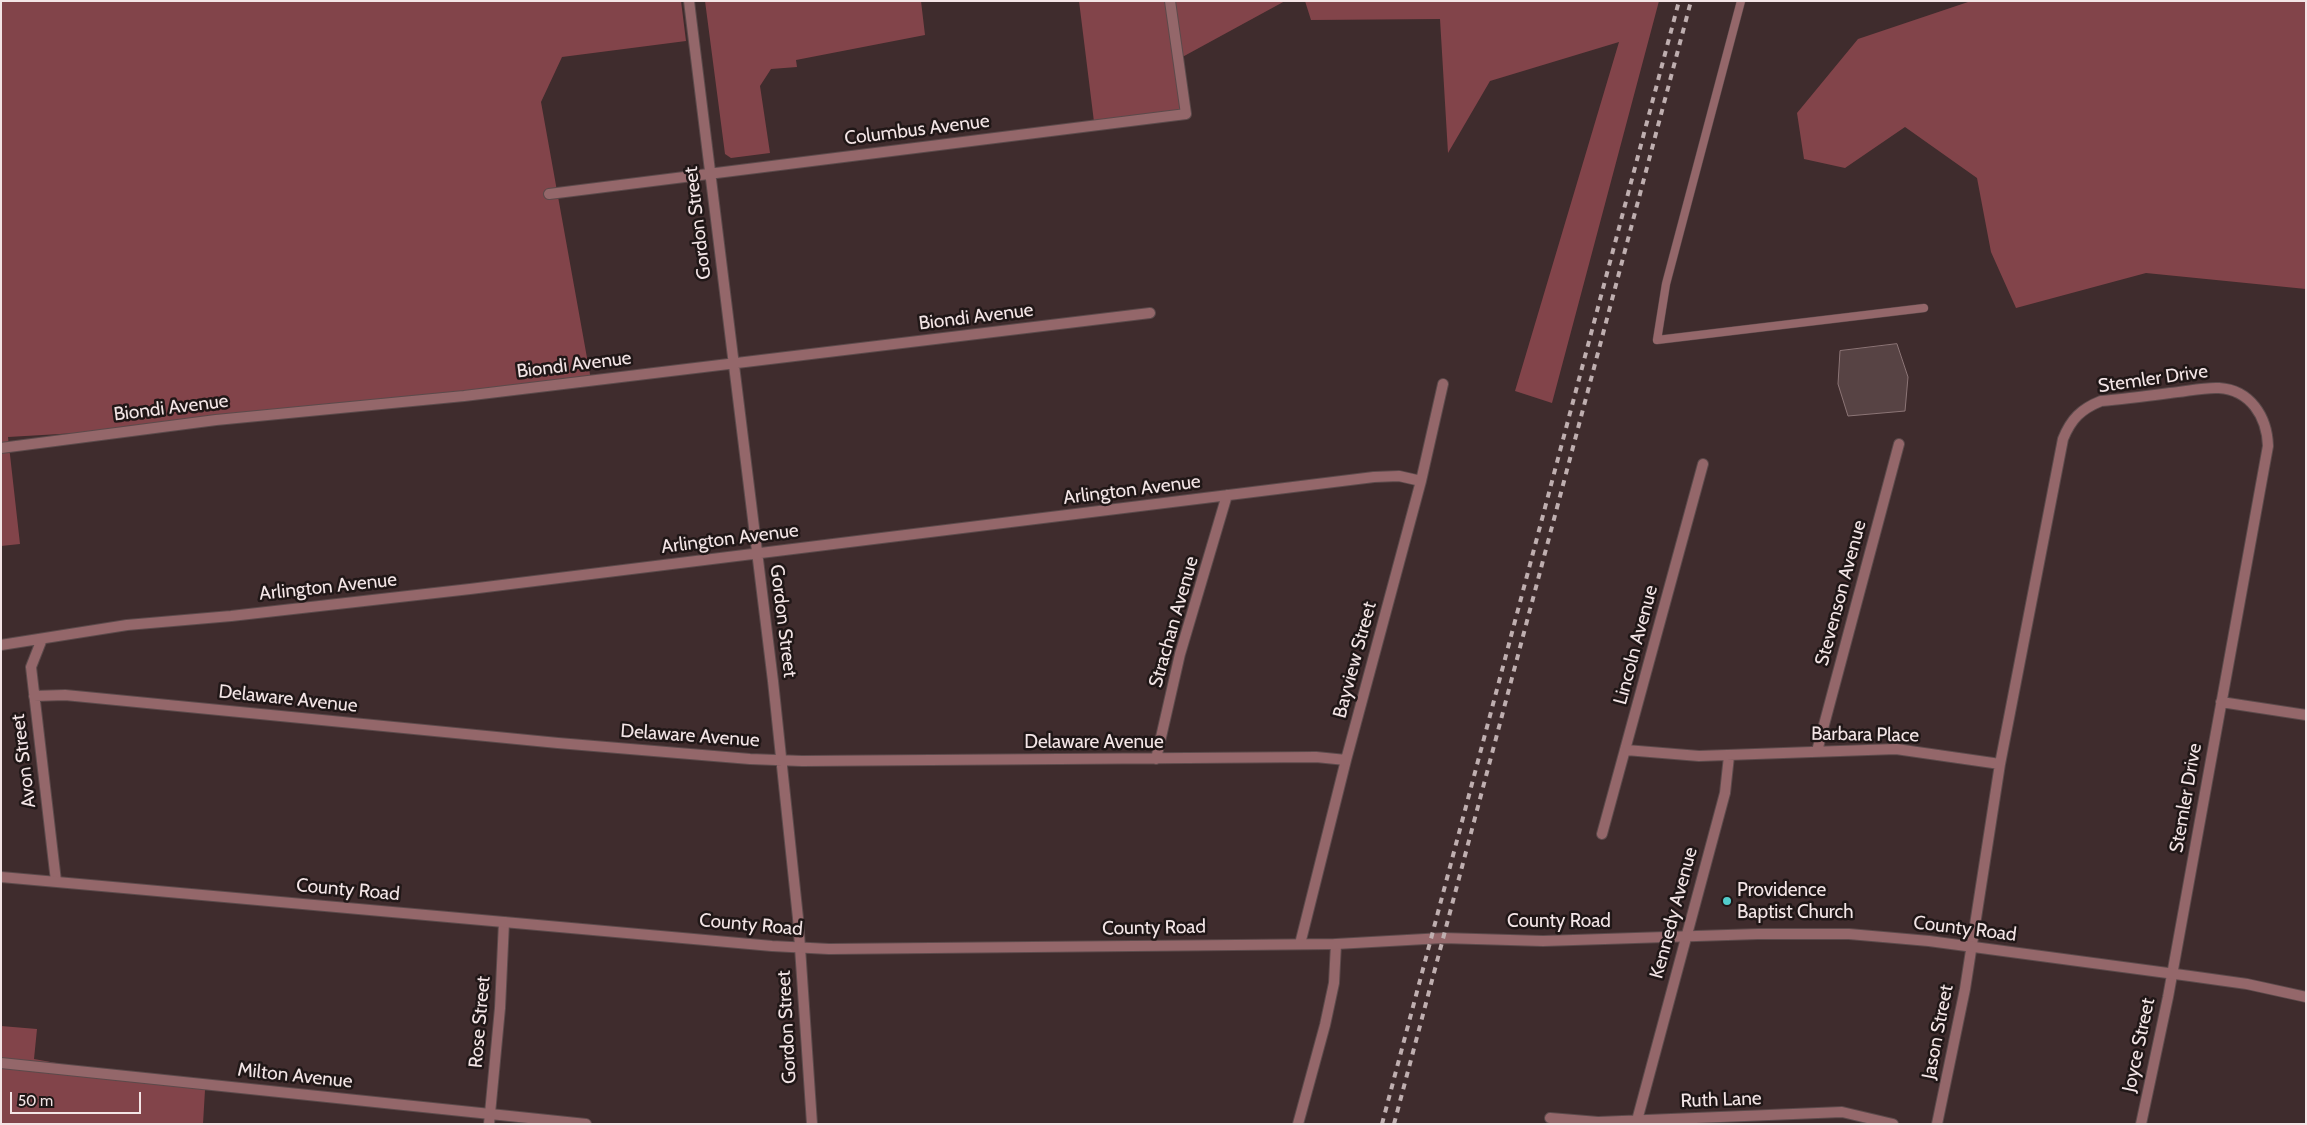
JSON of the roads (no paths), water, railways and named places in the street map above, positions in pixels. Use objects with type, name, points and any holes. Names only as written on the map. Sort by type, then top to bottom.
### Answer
[{"type":"street","name":"Gordon Street","points":[[689,1],[782,760],[800,948],[812,1124]]},
{"type":"street","name":"Columbus Avenue","points":[[549,194],[1186,114],[1171,6]]},
{"type":"street","name":"Biondi Avenue","points":[[1,448],[216,420],[464,396],[733,365],[1150,313]]},
{"type":"street","name":"Bayview Street","points":[[1300,944],[1346,760],[1421,481],[1443,384]]},
{"type":"street","name":"Stemler Drive","points":[[1970,946],[2000,764],[2063,439],[2069,424],[2087,407],[2101,401],[2218,388],[2240,394],[2253,403],[2262,416],[2268,433],[2268,446],[2171,974]]},
{"type":"street","name":"Stevenson Avenue","points":[[1816,751],[1899,444]]},
{"type":"street","name":"Lincoln Avenue","points":[[1602,834],[1703,464]]},
{"type":"street","name":"Arlington Avenue","points":[[42,639],[127,625],[231,616],[470,589],[1374,477],[1399,476],[1421,481]]},
{"type":"street","name":"Strachan Avenue","points":[[1156,759],[1180,654],[1227,495]]},
{"type":"street","points":[[1,645],[42,639]]},
{"type":"street","name":"Avon Street","points":[[42,639],[31,666],[56,881]]},
{"type":"street","name":"Delaware Avenue","points":[[34,696],[64,695],[558,743],[782,760],[1156,759],[1316,756],[1346,760]]},
{"type":"street","points":[[2221,702],[2306,715]]},
{"type":"street","name":"Barbara Place","points":[[1729,756],[1896,749],[2000,764]]},
{"type":"street","points":[[1626,750],[1682,755],[1729,756]]},
{"type":"street","name":"Kennedy Avenue","points":[[1636,1122],[1724,793],[1729,756]]},
{"type":"street","name":"County Road","points":[[1,876],[800,948],[968,949],[1336,944],[1442,938],[1543,941],[1849,934],[1970,946],[2247,984],[2306,997]]},
{"type":"street","name":"Rose Street","points":[[490,1118],[500,1008],[504,922]]},
{"type":"street","points":[[1298,1124],[1325,1025],[1334,983],[1336,944]]},
{"type":"street","name":"Jason Street","points":[[1937,1124],[1965,989],[1970,946]]},
{"type":"street","name":"Joyce Street","points":[[2141,1124],[2171,974]]},
{"type":"street","name":"Milton Avenue","points":[[1,1063],[490,1118],[586,1124]]},
{"type":"street","name":"Ruth Lane","points":[[1550,1118],[1598,1122],[1636,1122],[1842,1112],[1893,1124]]},
{"type":"lane","points":[[1741,1],[1666,284],[1656,340],[1924,308]]},
{"type":"railway","points":[[1382,1124],[1679,1]]},
{"type":"railway","points":[[1394,1124],[1691,1]]},
{"type":"place","name":"Providence Baptist Church","points":[[1727,901]]}]
